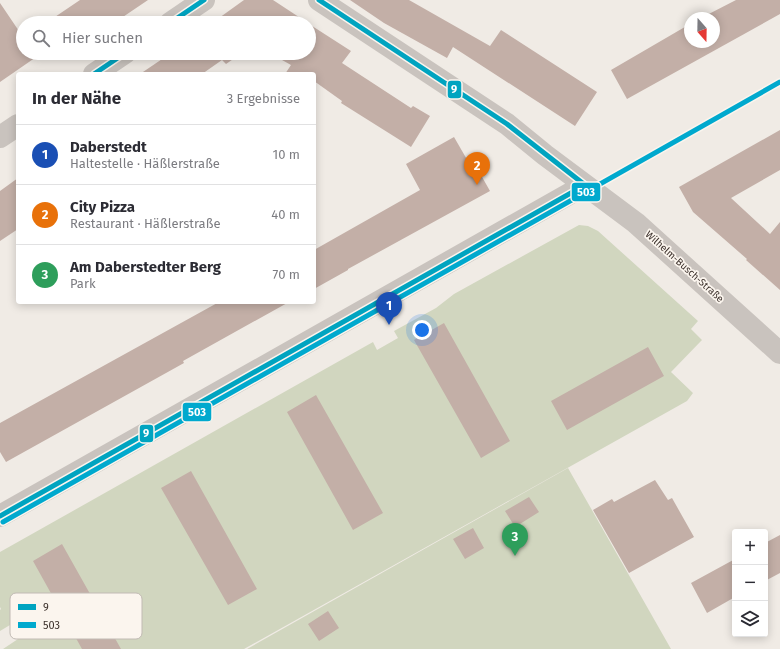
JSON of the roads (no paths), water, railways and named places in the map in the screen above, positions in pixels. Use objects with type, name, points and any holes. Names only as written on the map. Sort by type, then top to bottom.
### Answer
[{"type":"street","points":[[180,16],[204,0]]},
{"type":"street","name":"Wilhelm-Busch-Straße","points":[[319,0],[507,124],[585,185],[636,222],[780,353]]},
{"type":"street","points":[[97,72],[115,60]]},
{"type":"street","points":[[3,509],[585,185]]},
{"type":"place","name":"City Pizza","points":[[477,185]]},
{"type":"place","name":"Daberstedt","points":[[389,325]]},
{"type":"place","name":"Am Daberstedter Berg","points":[[515,556]]}]
